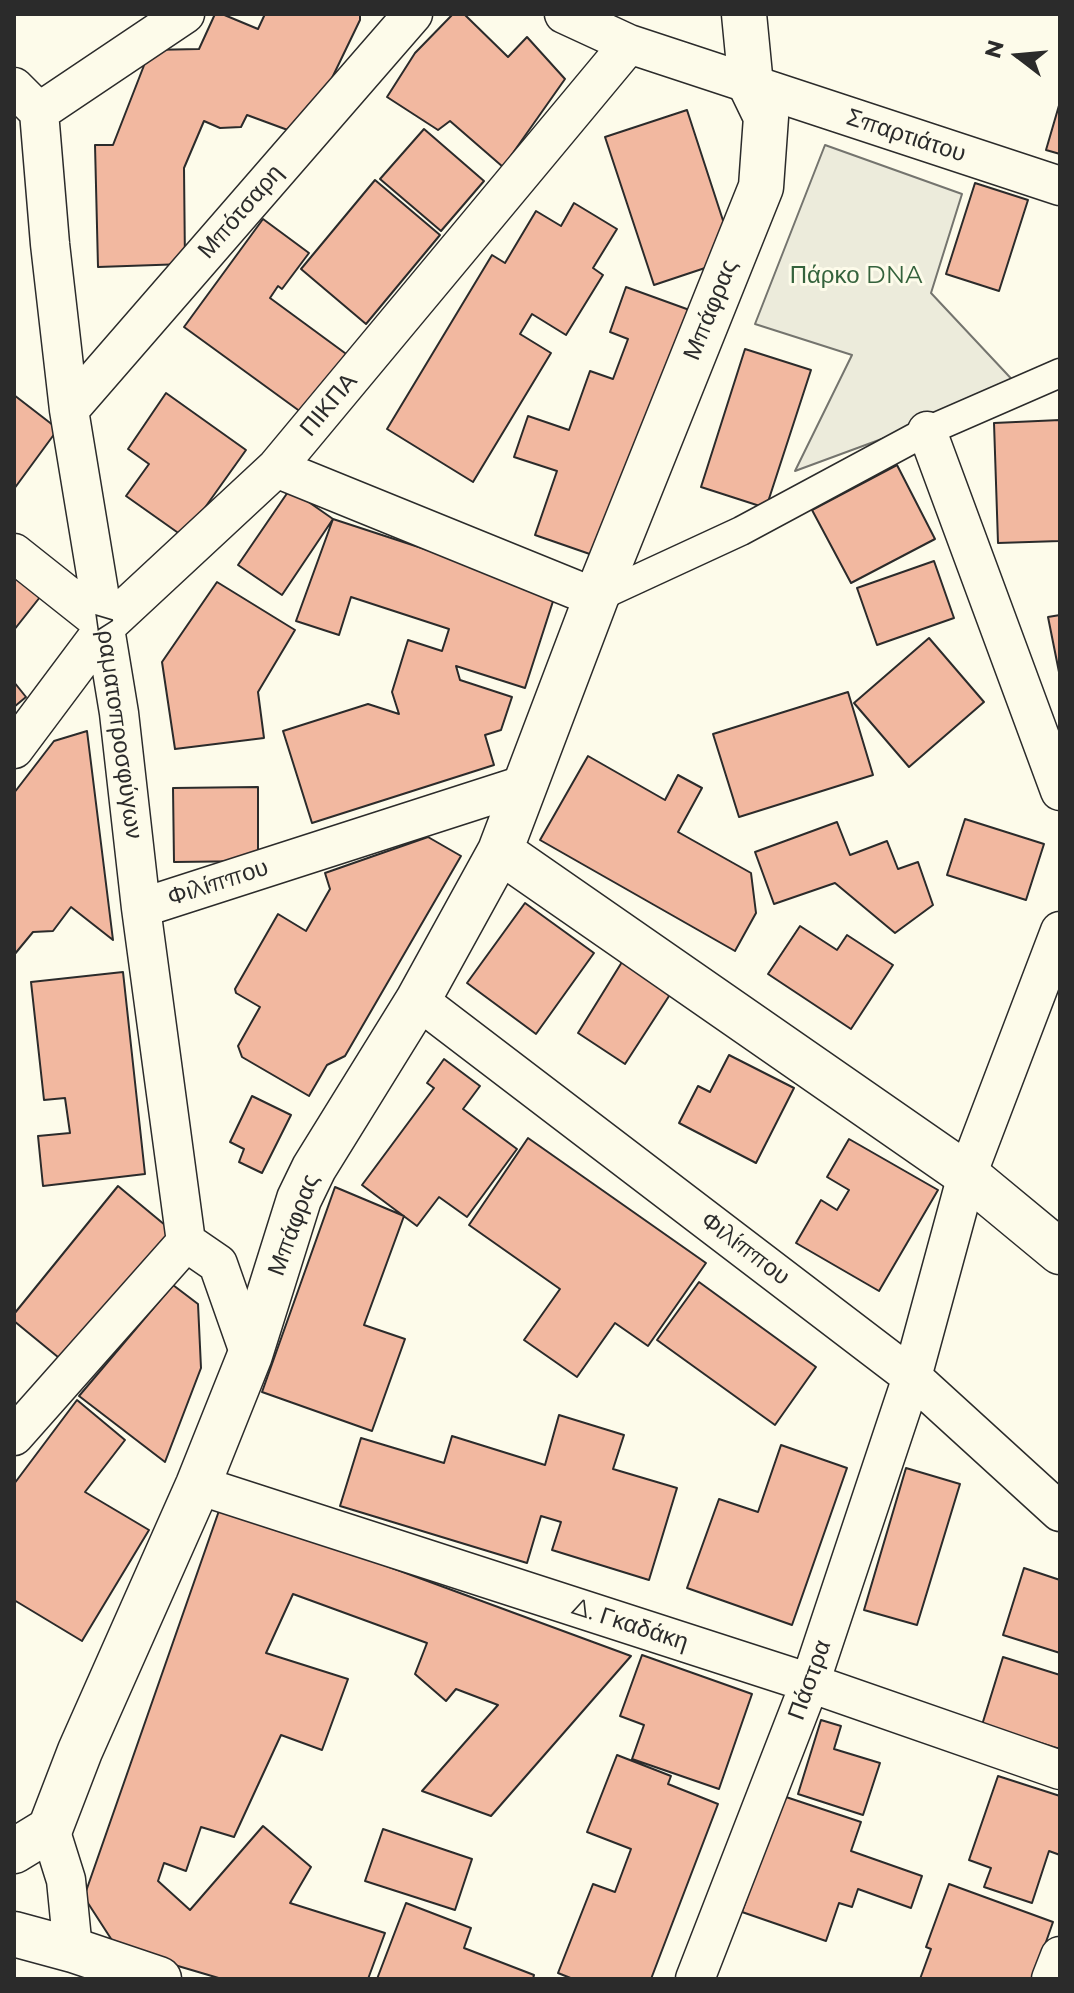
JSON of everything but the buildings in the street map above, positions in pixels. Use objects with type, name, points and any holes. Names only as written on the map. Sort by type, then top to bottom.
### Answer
[{"type":"street","points":[[26,100],[185,14]]},
{"type":"street","name":"Μπότσαρη","points":[[69,410],[413,14]]},
{"type":"street","name":"Σπαρτιάτου","points":[[564,14],[629,44],[1060,186]]},
{"type":"street","name":"Μπάφρας","points":[[32,1840],[80,1751],[198,1485],[250,1355],[299,1199],[314,1168],[418,1000],[500,851],[596,598],[761,187],[766,117],[751,86],[744,14]]},
{"type":"street","name":"ΠΙΚΠΑ","points":[[14,749],[106,626],[276,468],[629,44]]},
{"type":"street","name":"Δραματοπροσφύγων","points":[[26,100],[86,523],[119,713],[141,908],[186,1242]]},
{"type":"street","points":[[276,468],[596,598],[741,531],[927,431],[1060,373]]},
{"type":"street","points":[[927,431],[1060,791]]},
{"type":"street","points":[[14,553],[106,626]]},
{"type":"street","name":"Φιλίππου","points":[[141,908],[523,785]]},
{"type":"street","points":[[500,851],[967,1175],[1060,1252]]},
{"type":"street","points":[[967,1175],[1060,931]]},
{"type":"street","name":"Φιλίππου","points":[[418,1000],[912,1377],[1060,1512]]},
{"type":"street","name":"Πάστρα","points":[[695,1979],[810,1683],[912,1377],[967,1175]]},
{"type":"street","points":[[14,1436],[186,1242],[218,1264],[250,1355]]},
{"type":"street","name":"Δ. Γκαδάκη","points":[[198,1485],[810,1683],[1060,1770]]},
{"type":"street","points":[[32,1840],[66,1880],[73,1950]]},
{"type":"street","points":[[14,1934],[159,1979]]},
{"type":"street","points":[[1051,1979],[1060,1956]]},
{"type":"green space","name":"Πάρκο DNA","points":[[825,145],[962,194],[931,293],[1020,388],[795,471],[852,355],[755,324]]}]
